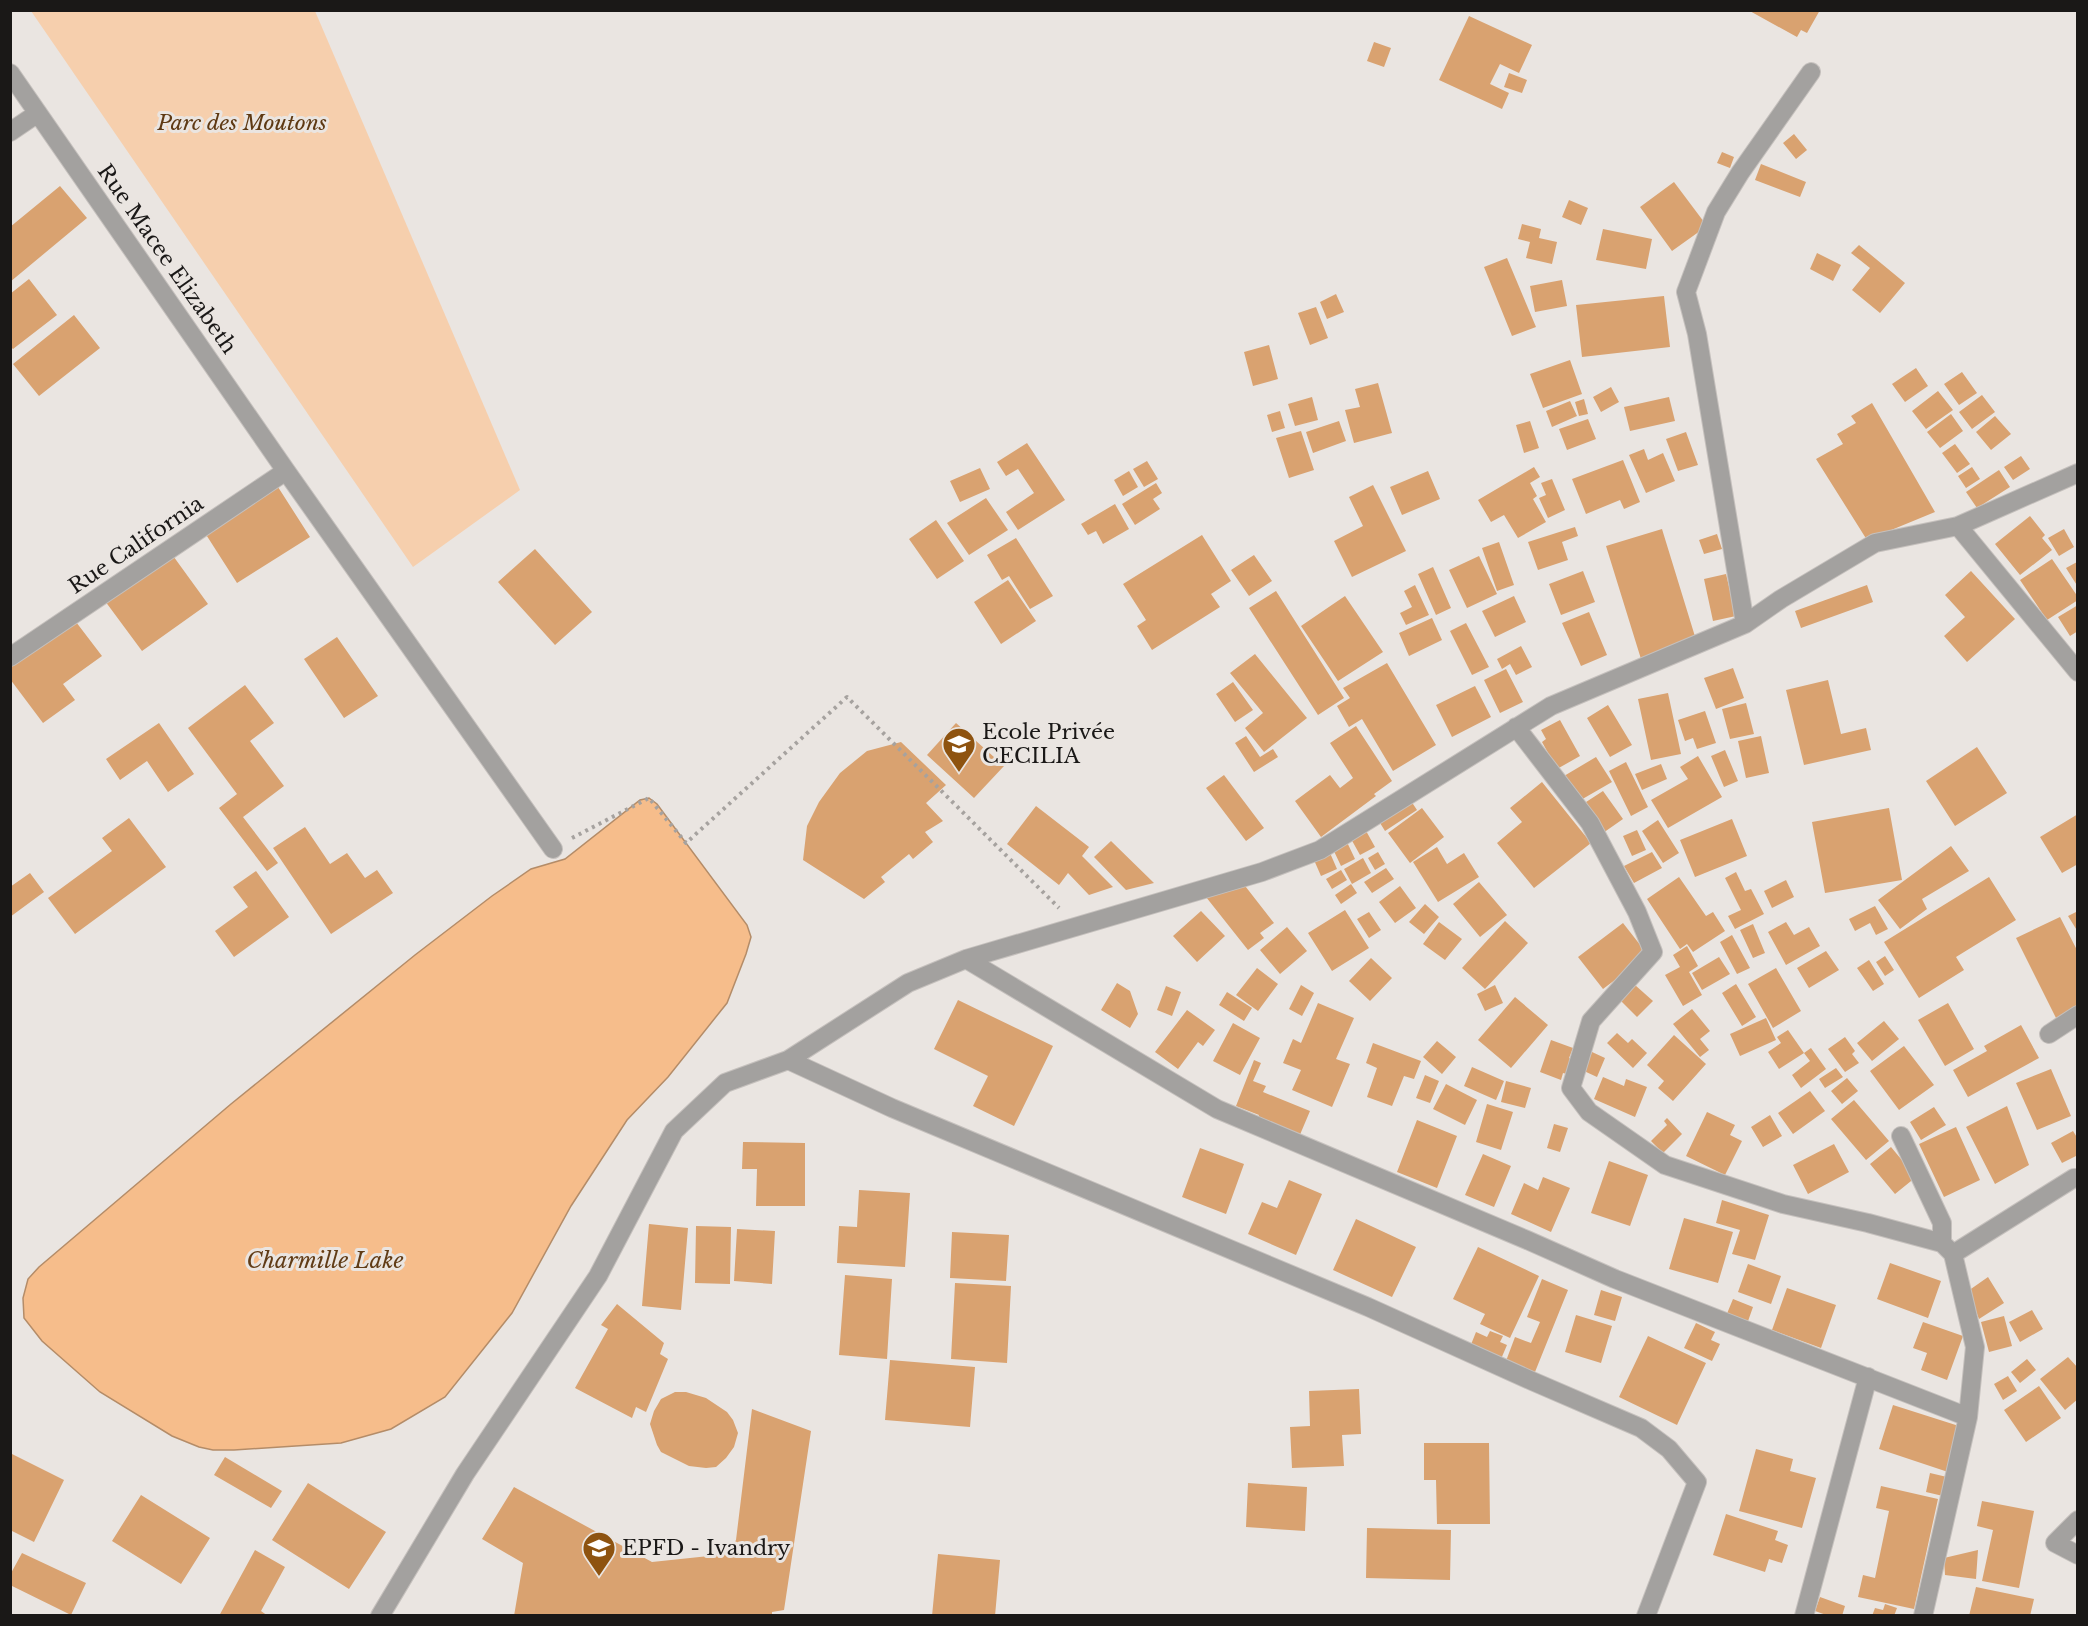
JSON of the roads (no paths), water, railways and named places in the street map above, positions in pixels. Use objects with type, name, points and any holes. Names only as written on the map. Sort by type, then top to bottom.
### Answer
[{"type":"street","points":[[1745,624],[1697,334],[1686,292],[1716,212],[1740,173],[1811,72]]},
{"type":"street","name":"Rue Macee Elizabeth","points":[[10,73],[286,471],[553,849]]},
{"type":"street","points":[[10,132],[38,113]]},
{"type":"street","name":"Rue California","points":[[10,657],[286,471]]},
{"type":"street","points":[[380,1616],[465,1474],[598,1276],[674,1131],[725,1083],[788,1060],[908,983],[966,959],[1262,872],[1320,850],[1551,706],[1745,624],[1781,599],[1875,543],[1958,526],[2078,473]]},
{"type":"street","points":[[1958,526],[2078,672]]},
{"type":"street","points":[[1516,727],[1590,823],[1637,912],[1653,952],[1591,1021],[1571,1088],[1589,1112],[1665,1165],[1783,1204],[1868,1223],[1948,1248],[2074,1178],[2078,1178]]},
{"type":"street","points":[[966,959],[1217,1109],[1517,1235],[1615,1279],[1968,1417]]},
{"type":"street","points":[[2049,1034],[2078,1015]]},
{"type":"street","points":[[788,1060],[936,1126],[1368,1307],[1641,1428],[1670,1449],[1697,1482],[1646,1616]]},
{"type":"street","points":[[1901,1136],[1942,1223],[1975,1347],[1968,1417],[1923,1616]]},
{"type":"street","points":[[1804,1616],[1868,1377]]},
{"type":"street","points":[[2078,1521],[2055,1543],[2078,1556]]},
{"type":"water","name":"Charmille Lake","points":[[649,798],[657,804],[747,925],[751,937],[746,954],[727,1003],[668,1077],[627,1120],[571,1206],[512,1313],[445,1397],[391,1429],[341,1443],[213,1450],[172,1436],[100,1392],[42,1341],[24,1318],[23,1298],[28,1279],[39,1267],[231,1104],[415,955],[531,869],[565,859],[640,800]]},
{"type":"place","name":"Ecole Privée CECILIA","points":[[959,773]]},
{"type":"place","name":"EPFD - Ivandry","points":[[599,1577]]},
{"type":"park label","name":"Parc des Moutons","points":[[242,123]]}]
